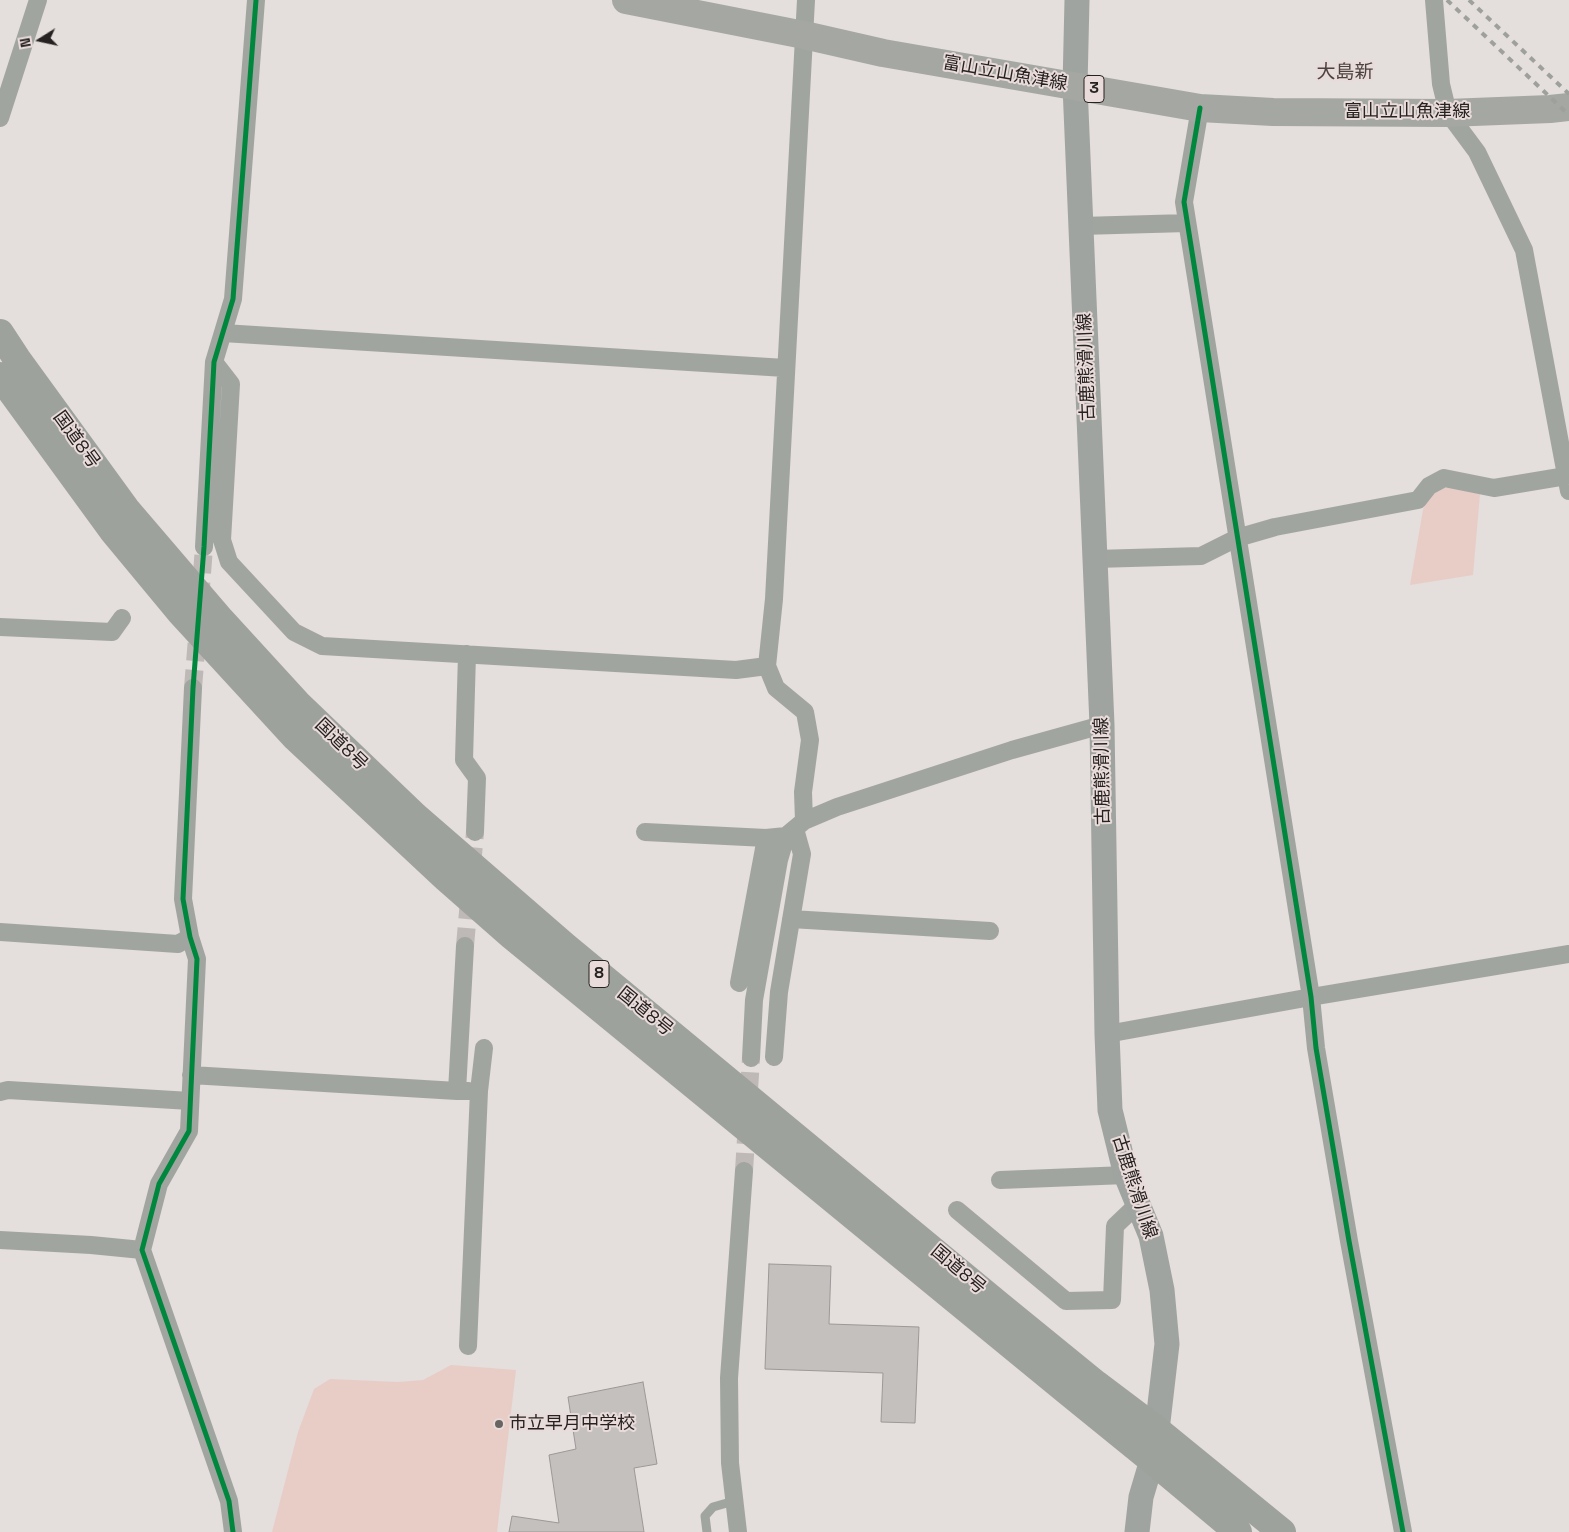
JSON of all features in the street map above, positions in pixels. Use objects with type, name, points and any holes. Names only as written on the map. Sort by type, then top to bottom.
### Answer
[{"type":"highway","name":"国道8号","points":[[0,333],[16,359],[126,509],[297,703],[408,810],[566,947],[1089,1378],[1157,1430],[1282,1532]]},
{"type":"highway","name":"国道8号","points":[[0,376],[113,531],[181,612],[295,738],[446,878],[512,936],[1238,1532]]},
{"type":"main road","name":"富山立山魚津線","points":[[626,0],[804,35],[883,53],[1200,108],[1274,112],[1448,113],[1569,107]]},
{"type":"main road","name":"古鹿熊滑川線","points":[[1077,0],[1075,86],[1102,725],[1110,1110],[1126,1175],[1151,1236],[1162,1290],[1167,1344],[1157,1430],[1152,1460],[1142,1497],[1137,1532]]},
{"type":"street","points":[[0,118],[38,0]]},
{"type":"street","points":[[204,547],[214,362],[232,299],[256,0]]},
{"type":"street","points":[[751,1058],[754,1000],[779,860],[795,829],[803,792],[810,740],[805,712],[776,688],[767,666],[774,599],[806,0]]},
{"type":"street","points":[[1095,559],[1201,556],[1237,538],[1274,527],[1418,500],[1429,486],[1444,478],[1494,488],[1568,484],[1524,250],[1477,152],[1448,113],[1441,84],[1434,0]]},
{"type":"street","points":[[1200,108],[1184,202],[1311,997],[1316,1048],[1349,1241],[1403,1532]]},
{"type":"street","points":[[1081,226],[1187,223]]},
{"type":"street","points":[[223,332],[785,368]]},
{"type":"street","points":[[214,362],[231,384],[222,540],[229,562],[294,632],[322,646],[736,670],[767,666]]},
{"type":"street","points":[[0,627],[112,632],[122,618]]},
{"type":"street","points":[[466,654],[464,760],[477,778],[475,832]]},
{"type":"street","points":[[193,688],[183,899],[190,937],[197,960],[189,1131],[159,1184],[142,1250],[229,1501],[233,1532]]},
{"type":"street","points":[[645,832],[766,838],[795,829],[837,807],[1002,753],[1102,725]]},
{"type":"street","points":[[774,1058],[779,992],[802,854],[795,829]]},
{"type":"street","points":[[739,983],[766,838]]},
{"type":"street","points":[[791,919],[990,931]]},
{"type":"street","points":[[0,932],[178,944],[190,937]]},
{"type":"street","points":[[457,1092],[465,946]]},
{"type":"street","points":[[1107,1034],[1311,997],[1569,954]]},
{"type":"street","points":[[468,1346],[479,1091],[484,1048]]},
{"type":"street","points":[[192,1075],[457,1092],[479,1091]]},
{"type":"street","points":[[0,1092],[18,1091],[190,1100]]},
{"type":"street","points":[[738,1532],[730,1463],[729,1378],[744,1171]]},
{"type":"street","points":[[1000,1180],[1126,1175]]},
{"type":"street","points":[[956,1210],[1066,1301],[1112,1300],[1115,1226],[1137,1205]]},
{"type":"street","points":[[0,1240],[142,1250]]},
{"type":"lane","points":[[707,1532],[705,1516],[713,1508],[734,1501]]},
{"type":"shaded area","points":[[1451,487],[1480,494],[1473,575],[1410,585],[1424,504],[1431,490]]},
{"type":"shaded area","points":[[451,1365],[516,1370],[497,1532],[272,1532],[298,1432],[314,1389],[330,1379],[398,1382],[423,1380]]},
{"type":"building","points":[[769,1264],[831,1266],[829,1324],[919,1327],[915,1423],[881,1422],[883,1373],[765,1369]]},
{"type":"building","points":[[643,1382],[657,1464],[634,1468],[644,1532],[509,1532],[512,1516],[559,1523],[549,1455],[576,1449],[568,1397]]},
{"type":"tunnel","points":[[200,600],[204,547]]},
{"type":"tunnel","points":[[193,688],[198,626]]},
{"type":"tunnel","points":[[465,946],[475,832]]},
{"type":"tunnel","points":[[744,1171],[751,1058]]},
{"type":"railway","points":[[1447,0],[1569,115]]},
{"type":"railway","points":[[1469,0],[1569,94]]},
{"type":"cycle path","points":[[233,1532],[229,1501],[142,1250],[159,1184],[189,1131],[197,959],[190,937],[183,899],[193,688],[204,547],[214,362],[233,299],[256,0]]},
{"type":"cycle path","points":[[1200,108],[1184,202],[1311,997],[1316,1048],[1349,1241],[1403,1532]]},
{"type":"place","name":"市立早月中学校","points":[[499,1424]]},
{"type":"district","name":"大島新","points":[[1345,73]]}]
